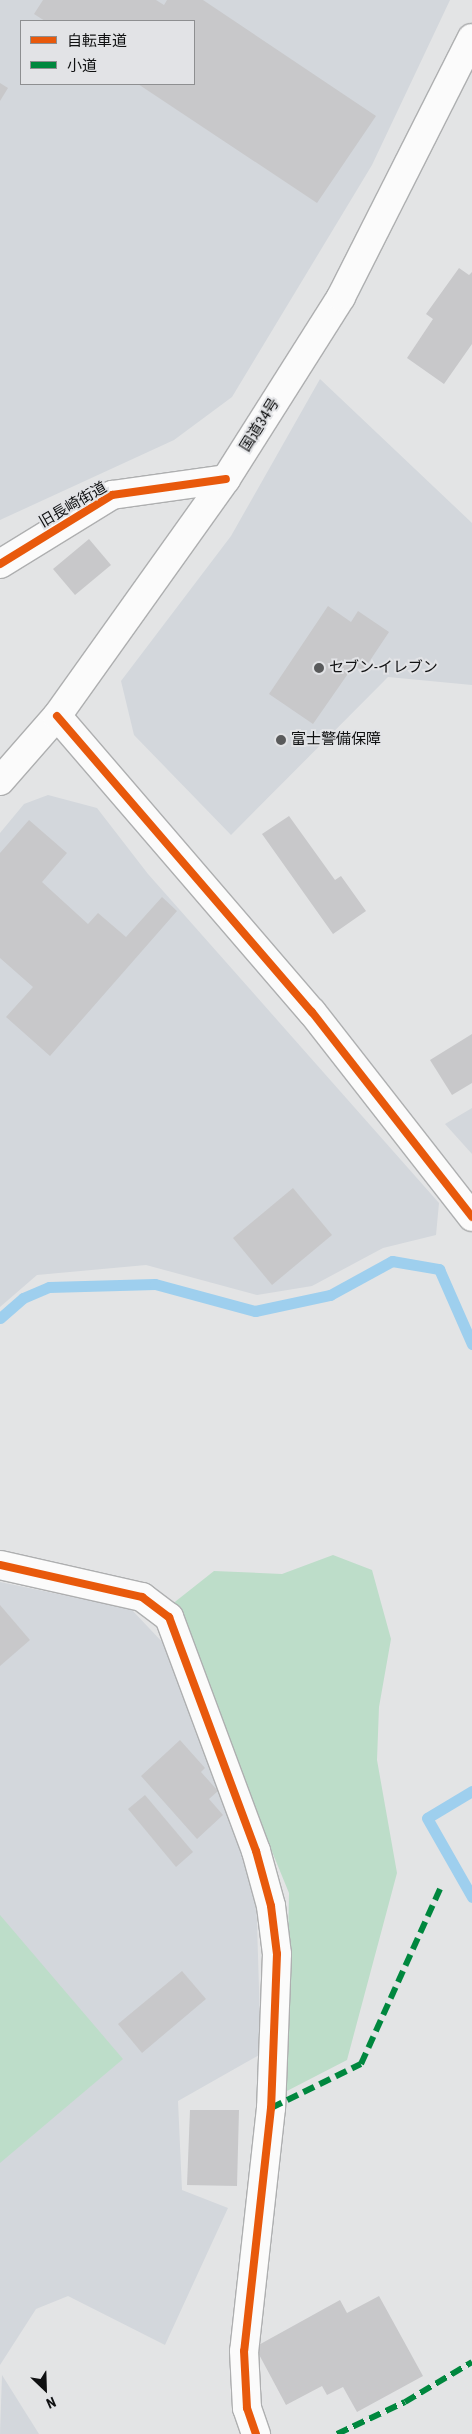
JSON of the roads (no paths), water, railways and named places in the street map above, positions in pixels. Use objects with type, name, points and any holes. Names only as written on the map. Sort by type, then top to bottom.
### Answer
[{"type":"main road","name":"国道34号","points":[[0,781],[57,716],[226,479],[341,297],[472,38]]},
{"type":"main road","name":"旧長崎街道","points":[[0,564],[112,495],[226,479]]},
{"type":"main road","points":[[57,716],[312,1012],[472,1217]]},
{"type":"main road","points":[[0,1565],[142,1597],[170,1617],[256,1851],[271,1906],[277,1954],[271,2108],[244,2351],[247,2408],[256,2434]]},
{"type":"waterway","points":[[0,1318],[23,1298],[49,1287],[155,1284],[255,1311],[330,1295],[392,1261],[439,1269],[472,1344]]},
{"type":"waterway","points":[[472,1791],[427,1818],[472,1897]]},
{"type":"place","name":"セブン-イレブン","points":[[319,668]]},
{"type":"place","name":"富士警備保障","points":[[281,740]]}]
